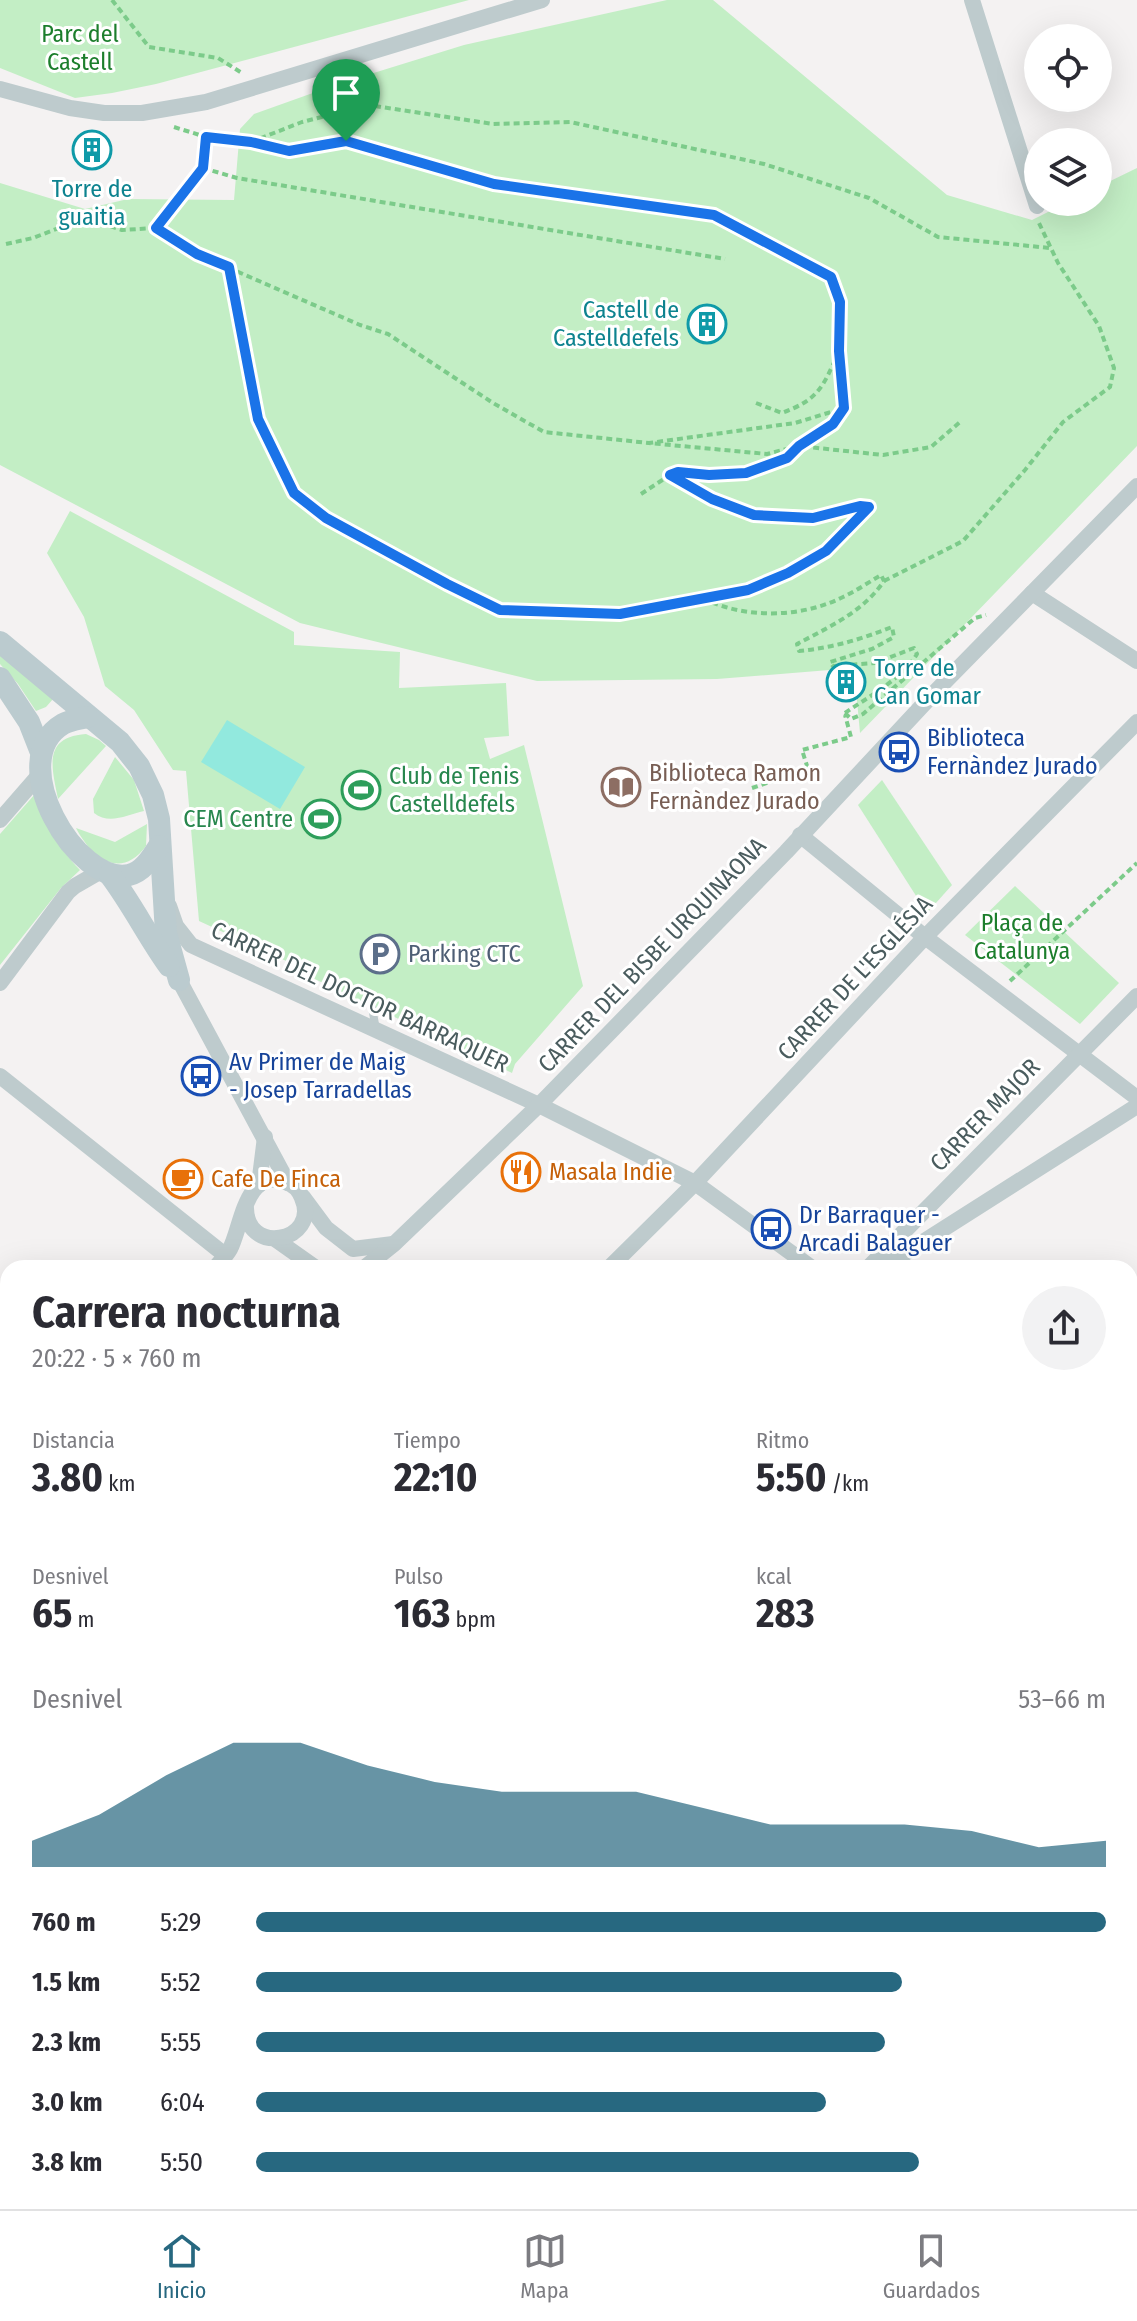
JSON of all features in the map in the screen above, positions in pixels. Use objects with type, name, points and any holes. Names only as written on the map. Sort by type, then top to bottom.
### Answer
[{"type":"street","points":[[0,89],[70,108],[104,113],[142,113],[206,102],[537,0]]},
{"type":"street","points":[[972,0],[1024,165]]},
{"type":"street","name":"CARRER DEL BISBE URQUINAONA","points":[[374,1260],[539,1105],[1137,486]]},
{"type":"street","points":[[1032,593],[1137,661]]},
{"type":"street","points":[[0,642],[120,742],[139,766],[153,795],[159,819],[166,933],[179,980]]},
{"type":"street","points":[[0,678],[29,722],[40,750],[40,774],[46,801],[58,824],[73,847],[106,873],[129,901],[144,932],[179,980],[205,1032],[304,1201],[303,1219],[292,1233],[268,1239],[257,1233],[247,1220],[246,1204]]},
{"type":"street","points":[[40,750],[49,736],[64,723],[87,717]]},
{"type":"street","name":"CARRER DE L'ESGLÉSIA","points":[[617,1260],[695,1183],[925,937],[1137,722]]},
{"type":"street","points":[[0,820],[40,774]]},
{"type":"street","points":[[800,835],[925,937],[1137,1098]]},
{"type":"street","points":[[0,983],[68,892],[106,873],[131,875],[149,863],[159,846]]},
{"type":"street","name":"CARRER DEL DOCTOR BARRAQUER","points":[[163,889],[176,926],[191,945],[539,1105],[695,1183],[801,1260]]},
{"type":"street","name":"CARRER MAJOR","points":[[876,1260],[1137,996]]},
{"type":"street","points":[[0,1076],[223,1257]]},
{"type":"street","points":[[895,1260],[1137,1106]]},
{"type":"street","points":[[259,1185],[265,1135]]},
{"type":"street","points":[[223,1257],[248,1196],[259,1185],[273,1180],[294,1188],[326,1228],[353,1249],[394,1244]]},
{"type":"street","points":[[223,1257],[257,1233]]},
{"type":"street","points":[[275,1239],[305,1260]]},
{"type":"lane","points":[[372,1007],[377,1031]]},
{"type":"path","points":[[112,0],[149,47],[218,58],[262,85]]},
{"type":"path","points":[[251,142],[302,122],[368,105],[493,124],[570,122],[764,164],[869,198],[938,237],[1050,248]]},
{"type":"path","points":[[174,127],[206,137],[251,142],[289,151],[346,141],[494,184],[714,215],[831,277],[840,302],[839,351],[844,408],[833,424],[799,446],[787,458],[746,473],[709,475],[678,472],[641,494]]},
{"type":"path","points":[[156,228],[203,168],[206,137]]},
{"type":"path","points":[[203,168],[237,178],[725,259]]},
{"type":"path","points":[[845,713],[889,682],[913,660],[917,654],[914,648],[875,663],[833,666],[830,662],[872,649],[894,637],[892,627],[858,640],[818,649],[799,651],[797,644],[850,616],[877,592],[884,581],[963,541],[1063,422],[1110,387],[1114,368],[1099,326],[1050,248],[1040,228],[1038,216]]},
{"type":"path","points":[[6,244],[33,238],[85,218],[122,230],[156,228],[197,254],[360,325],[388,334],[493,403],[544,432],[767,454],[799,446],[883,455],[931,447],[960,422]]},
{"type":"path","points":[[229,267],[258,419],[294,493],[326,518],[500,610],[620,614],[748,590],[788,573],[826,551],[869,507],[860,506],[813,518],[754,515],[712,499],[670,475]]},
{"type":"path","points":[[756,403],[782,413],[803,405],[821,390],[839,351]]},
{"type":"path","points":[[649,443],[782,425],[844,408]]},
{"type":"path","points":[[782,413],[782,425]]},
{"type":"path","points":[[704,599],[718,606],[743,611],[799,612],[843,598],[881,575],[884,581]]},
{"type":"path","points":[[845,713],[851,719],[863,714],[975,618],[987,614]]},
{"type":"path","points":[[752,788],[808,769],[802,750],[851,737],[845,713]]},
{"type":"path","points":[[1010,981],[1137,863]]},
{"type":"green space","name":"Parc del Castell","points":[[0,0],[469,0],[156,84],[75,98],[0,68]]},
{"type":"green space","points":[[667,0],[713,0],[947,195],[1032,220],[1040,216],[1112,216],[1112,180],[1137,168],[1137,446],[860,733],[854,668],[717,679],[537,681],[300,623],[0,465],[0,183],[85,209],[128,199],[234,200],[240,129],[254,114],[464,45]]},
{"type":"green space","name":"Club de Tenis Castelldefels","points":[[70,511],[294,632],[294,645],[400,652],[399,688],[506,683],[509,736],[484,738],[490,759],[524,745],[583,986],[515,1064],[512,1073],[199,921],[186,771],[173,770],[134,710],[105,686],[84,617],[47,553]]},
{"type":"green space","points":[[0,653],[53,699],[46,707],[36,711],[0,664]]},
{"type":"green space","points":[[86,734],[106,746],[58,799],[53,766],[56,748],[72,736]]},
{"type":"green space","points":[[115,757],[134,780],[144,811],[118,818],[100,817],[94,813],[93,799]]},
{"type":"green space","points":[[882,780],[952,885],[927,913],[858,805]]},
{"type":"green space","points":[[35,794],[53,835],[80,870],[61,888],[0,965],[0,834]]},
{"type":"green space","points":[[147,824],[146,846],[127,862],[117,863],[90,849],[76,828],[115,842]]},
{"type":"green space","name":"Plaça de Catalunya","points":[[1015,886],[1119,983],[1080,1024],[965,935]]},
{"type":"water","points":[[227,720],[305,767],[280,809],[201,762]]},
{"type":"place","name":"Torre de guaitia","points":[[92,150]]},
{"type":"place","name":"Castell de Castelldefels","points":[[707,324]]},
{"type":"place","name":"Torre de Can Gomar","points":[[846,682]]},
{"type":"place","name":"Biblioteca Fernàndez Jurado","points":[[899,752]]},
{"type":"place","name":"Biblioteca Ramon Fernàndez Jurado","points":[[621,787]]},
{"type":"place","name":"Club de Tenis Castelldefels","points":[[361,790]]},
{"type":"place","name":"CEM Centre","points":[[321,819]]},
{"type":"place","name":"Parking CTC","points":[[380,954]]},
{"type":"place","name":"Av Primer de Maig - Josep Tarradellas","points":[[201,1076]]},
{"type":"place","name":"Masala Indie","points":[[521,1172]]},
{"type":"place","name":"Cafe De Finca","points":[[183,1179]]},
{"type":"place","name":"Dr Barraquer - Arcadi Balaguer","points":[[771,1229]]},
{"type":"route","points":[[206,137],[251,142],[289,151],[346,141],[494,184],[714,215],[831,277],[840,302],[839,351],[844,408],[833,424],[799,446],[787,458],[746,473],[709,475],[678,472],[670,475],[712,499],[754,515],[813,518],[860,506],[869,507],[867,512],[826,551],[788,573],[748,590],[620,614],[500,610],[326,518],[294,493],[258,419],[229,267],[197,254],[156,228],[203,168],[206,137]]}]
